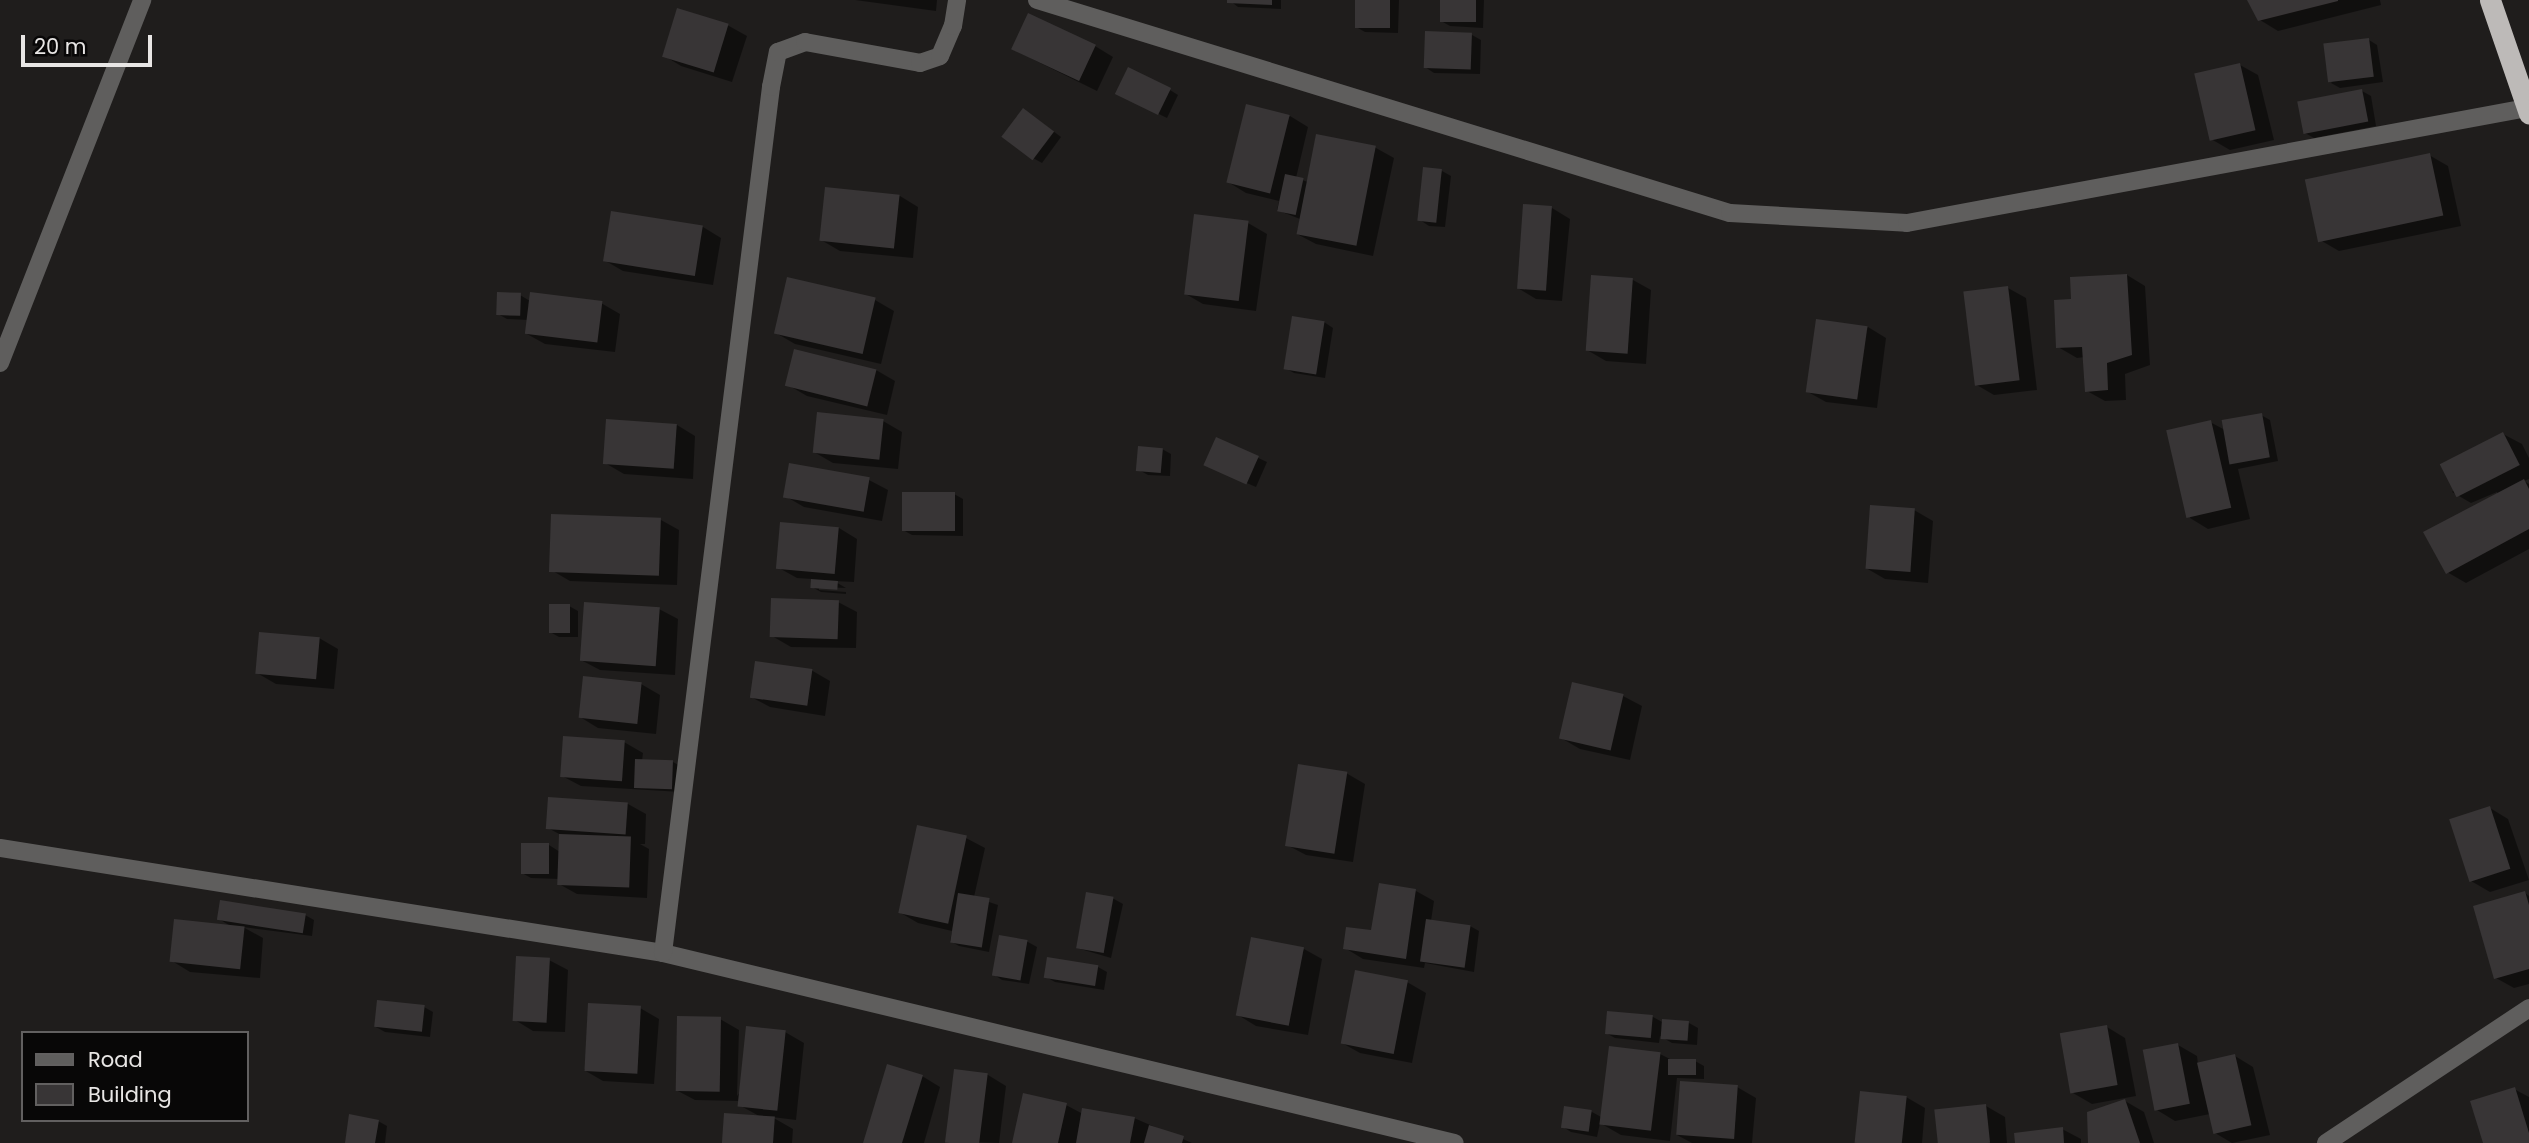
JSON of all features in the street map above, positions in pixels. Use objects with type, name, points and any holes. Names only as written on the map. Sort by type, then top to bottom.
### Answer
[{"type":"highway","points":[[2490,0],[2528,111]]},
{"type":"street","points":[[0,363],[142,0]]},
{"type":"street","points":[[663,953],[771,87],[778,52],[805,42],[920,63],[940,56],[953,26],[957,0]]},
{"type":"street","points":[[1037,0],[1730,213],[1907,223],[2528,111]]},
{"type":"street","points":[[0,848],[663,953],[1455,1143]]},
{"type":"street","points":[[2326,1143],[2529,1008]]},
{"type":"building","points":[[1227,0],[1272,0],[1272,5],[1227,3]]},
{"type":"building","points":[[1355,0],[1390,0],[1390,28],[1355,28]]},
{"type":"building","points":[[1440,0],[1476,0],[1476,22],[1440,22]]},
{"type":"building","points":[[2247,0],[2338,0],[2338,1],[2258,21]]},
{"type":"building","points":[[677,8],[729,24],[714,73],[662,57]]},
{"type":"building","points":[[1028,13],[1096,45],[1079,81],[1011,49]]},
{"type":"building","points":[[1425,31],[1472,33],[1471,70],[1424,68]]},
{"type":"building","points":[[2369,38],[2374,77],[2328,82],[2323,44]]},
{"type":"building","points":[[2240,63],[2256,130],[2210,141],[2194,74]]},
{"type":"building","points":[[1128,67],[1171,88],[1158,115],[1115,94]]},
{"type":"building","points":[[2362,89],[2368,121],[2304,134],[2297,102]]},
{"type":"building","points":[[1246,104],[1290,115],[1270,193],[1226,183]]},
{"type":"building","points":[[1023,108],[1054,131],[1032,160],[1001,137]]},
{"type":"building","points":[[1316,134],[1376,146],[1356,246],[1297,234]]},
{"type":"building","points":[[2430,153],[2443,216],[2318,242],[2305,180]]},
{"type":"building","points":[[1423,167],[1442,169],[1436,223],[1417,221]]},
{"type":"building","points":[[1285,174],[1304,178],[1296,215],[1277,211]]},
{"type":"building","points":[[825,187],[900,195],[894,249],[819,241]]},
{"type":"building","points":[[1523,204],[1552,206],[1546,291],[1517,289]]},
{"type":"building","points":[[611,211],[703,226],[695,276],[603,261]]},
{"type":"building","points":[[1194,214],[1249,221],[1239,301],[1184,294]]},
{"type":"building","points":[[2127,274],[2132,355],[2107,363],[2108,390],[2085,392],[2082,347],[2056,348],[2054,300],[2071,299],[2070,277]]},
{"type":"building","points":[[1591,275],[1633,278],[1628,354],[1586,351]]},
{"type":"building","points":[[787,277],[876,297],[863,354],[774,334]]},
{"type":"building","points":[[2008,286],[2020,380],[1975,386],[1963,291]]},
{"type":"building","points":[[497,292],[521,293],[520,316],[496,315]]},
{"type":"building","points":[[530,292],[602,301],[597,343],[525,334]]},
{"type":"building","points":[[1292,316],[1325,321],[1316,374],[1284,369]]},
{"type":"building","points":[[1816,319],[1867,326],[1857,400],[1806,392]]},
{"type":"building","points":[[794,349],[876,370],[867,406],[785,386]]},
{"type":"building","points":[[817,412],[884,419],[879,460],[813,453]]},
{"type":"building","points":[[2262,413],[2270,457],[2229,464],[2222,420]]},
{"type":"building","points":[[606,419],[677,424],[674,469],[603,464]]},
{"type":"building","points":[[2211,420],[2231,508],[2186,518],[2166,430]]},
{"type":"building","points":[[2503,432],[2520,465],[2457,497],[2440,464]]},
{"type":"building","points":[[1216,437],[1259,456],[1246,484],[1203,465]]},
{"type":"building","points":[[1138,446],[1163,448],[1161,473],[1136,471]]},
{"type":"building","points":[[789,463],[870,477],[864,512],[783,497]]},
{"type":"building","points":[[2524,479],[2529,489],[2529,529],[2446,574],[2423,532]]},
{"type":"building","points":[[902,492],[955,492],[955,531],[902,531]]},
{"type":"building","points":[[1870,505],[1915,508],[1910,572],[1866,569]]},
{"type":"building","points":[[551,514],[661,518],[659,576],[549,572]]},
{"type":"building","points":[[780,522],[839,527],[835,574],[776,569]]},
{"type":"building","points":[[811,579],[838,581],[837,590],[810,588]]},
{"type":"building","points":[[771,598],[839,600],[838,639],[770,637]]},
{"type":"building","points":[[584,602],[660,607],[656,666],[580,661]]},
{"type":"building","points":[[549,604],[570,604],[570,633],[549,633]]},
{"type":"building","points":[[259,632],[320,637],[316,679],[255,674]]},
{"type":"building","points":[[755,661],[812,669],[807,706],[750,698]]},
{"type":"building","points":[[583,676],[642,682],[637,724],[579,718]]},
{"type":"building","points":[[1572,682],[1624,694],[1611,750],[1559,739]]},
{"type":"building","points":[[563,736],[625,740],[622,781],[560,777]]},
{"type":"building","points":[[635,759],[673,760],[672,789],[634,788]]},
{"type":"building","points":[[1298,764],[1347,772],[1334,854],[1285,846]]},
{"type":"building","points":[[548,797],[628,803],[626,835],[546,829]]},
{"type":"building","points":[[2490,806],[2510,869],[2469,882],[2449,819]]},
{"type":"building","points":[[917,825],[967,836],[948,924],[898,913]]},
{"type":"building","points":[[559,834],[631,837],[629,887],[557,885]]},
{"type":"building","points":[[521,843],[549,843],[549,874],[521,874]]},
{"type":"building","points":[[1379,883],[1416,889],[1406,959],[1343,949],[1346,927],[1371,930]]},
{"type":"building","points":[[2525,891],[2529,905],[2529,969],[2494,979],[2473,906]]},
{"type":"building","points":[[1086,892],[1114,897],[1104,953],[1076,948]]},
{"type":"building","points":[[958,893],[990,898],[982,947],[950,942]]},
{"type":"building","points":[[220,900],[306,914],[303,933],[217,920]]},
{"type":"building","points":[[174,919],[245,926],[240,969],[170,962]]},
{"type":"building","points":[[1426,919],[1471,925],[1465,968],[1420,962]]},
{"type":"building","points":[[999,935],[1028,940],[1020,980],[992,975]]},
{"type":"building","points":[[1251,937],[1304,947],[1289,1026],[1236,1016]]},
{"type":"building","points":[[516,956],[550,958],[547,1023],[513,1021]]},
{"type":"building","points":[[1047,957],[1098,965],[1095,986],[1044,978]]},
{"type":"building","points":[[1355,970],[1408,980],[1394,1054],[1341,1044]]},
{"type":"building","points":[[377,1000],[425,1005],[422,1032],[374,1027]]},
{"type":"building","points":[[588,1003],[641,1006],[637,1074],[584,1071]]},
{"type":"building","points":[[1607,1011],[1653,1015],[1651,1038],[1605,1034]]},
{"type":"building","points":[[677,1016],[721,1017],[720,1092],[676,1091]]},
{"type":"building","points":[[1662,1019],[1689,1021],[1688,1041],[1661,1039]]},
{"type":"building","points":[[2107,1025],[2118,1085],[2070,1093],[2060,1033]]},
{"type":"building","points":[[746,1026],[786,1030],[777,1111],[738,1107]]},
{"type":"building","points":[[2178,1043],[2190,1104],[2154,1111],[2143,1050]]},
{"type":"building","points":[[1609,1046],[1661,1052],[1651,1131],[1599,1124]]},
{"type":"building","points":[[2235,1054],[2251,1125],[2213,1134],[2197,1063]]},
{"type":"building","points":[[1668,1059],[1696,1059],[1696,1075],[1668,1075]]},
{"type":"building","points":[[887,1064],[923,1075],[902,1143],[863,1143]]},
{"type":"building","points":[[954,1069],[988,1073],[979,1143],[945,1142]]},
{"type":"building","points":[[1680,1081],[1738,1085],[1734,1139],[1676,1135]]},
{"type":"building","points":[[2515,1087],[2529,1133],[2529,1143],[2483,1143],[2470,1101]]},
{"type":"building","points":[[1860,1091],[1907,1096],[1902,1143],[1855,1143]]},
{"type":"building","points":[[1023,1093],[1067,1103],[1058,1143],[1012,1143]]},
{"type":"building","points":[[2125,1099],[2140,1143],[2088,1143],[2087,1112]]},
{"type":"building","points":[[1986,1104],[1990,1143],[1938,1143],[1934,1109]]},
{"type":"building","points":[[1564,1106],[1592,1110],[1589,1132],[1561,1128]]},
{"type":"building","points":[[1082,1108],[1135,1117],[1130,1143],[1076,1143]]},
{"type":"building","points":[[724,1113],[775,1117],[773,1143],[722,1143]]},
{"type":"building","points":[[349,1114],[379,1120],[375,1143],[345,1143]]},
{"type":"building","points":[[1149,1125],[1184,1136],[1182,1143],[1144,1143]]},
{"type":"building","points":[[2063,1127],[2064,1143],[2015,1143],[2014,1133]]}]
